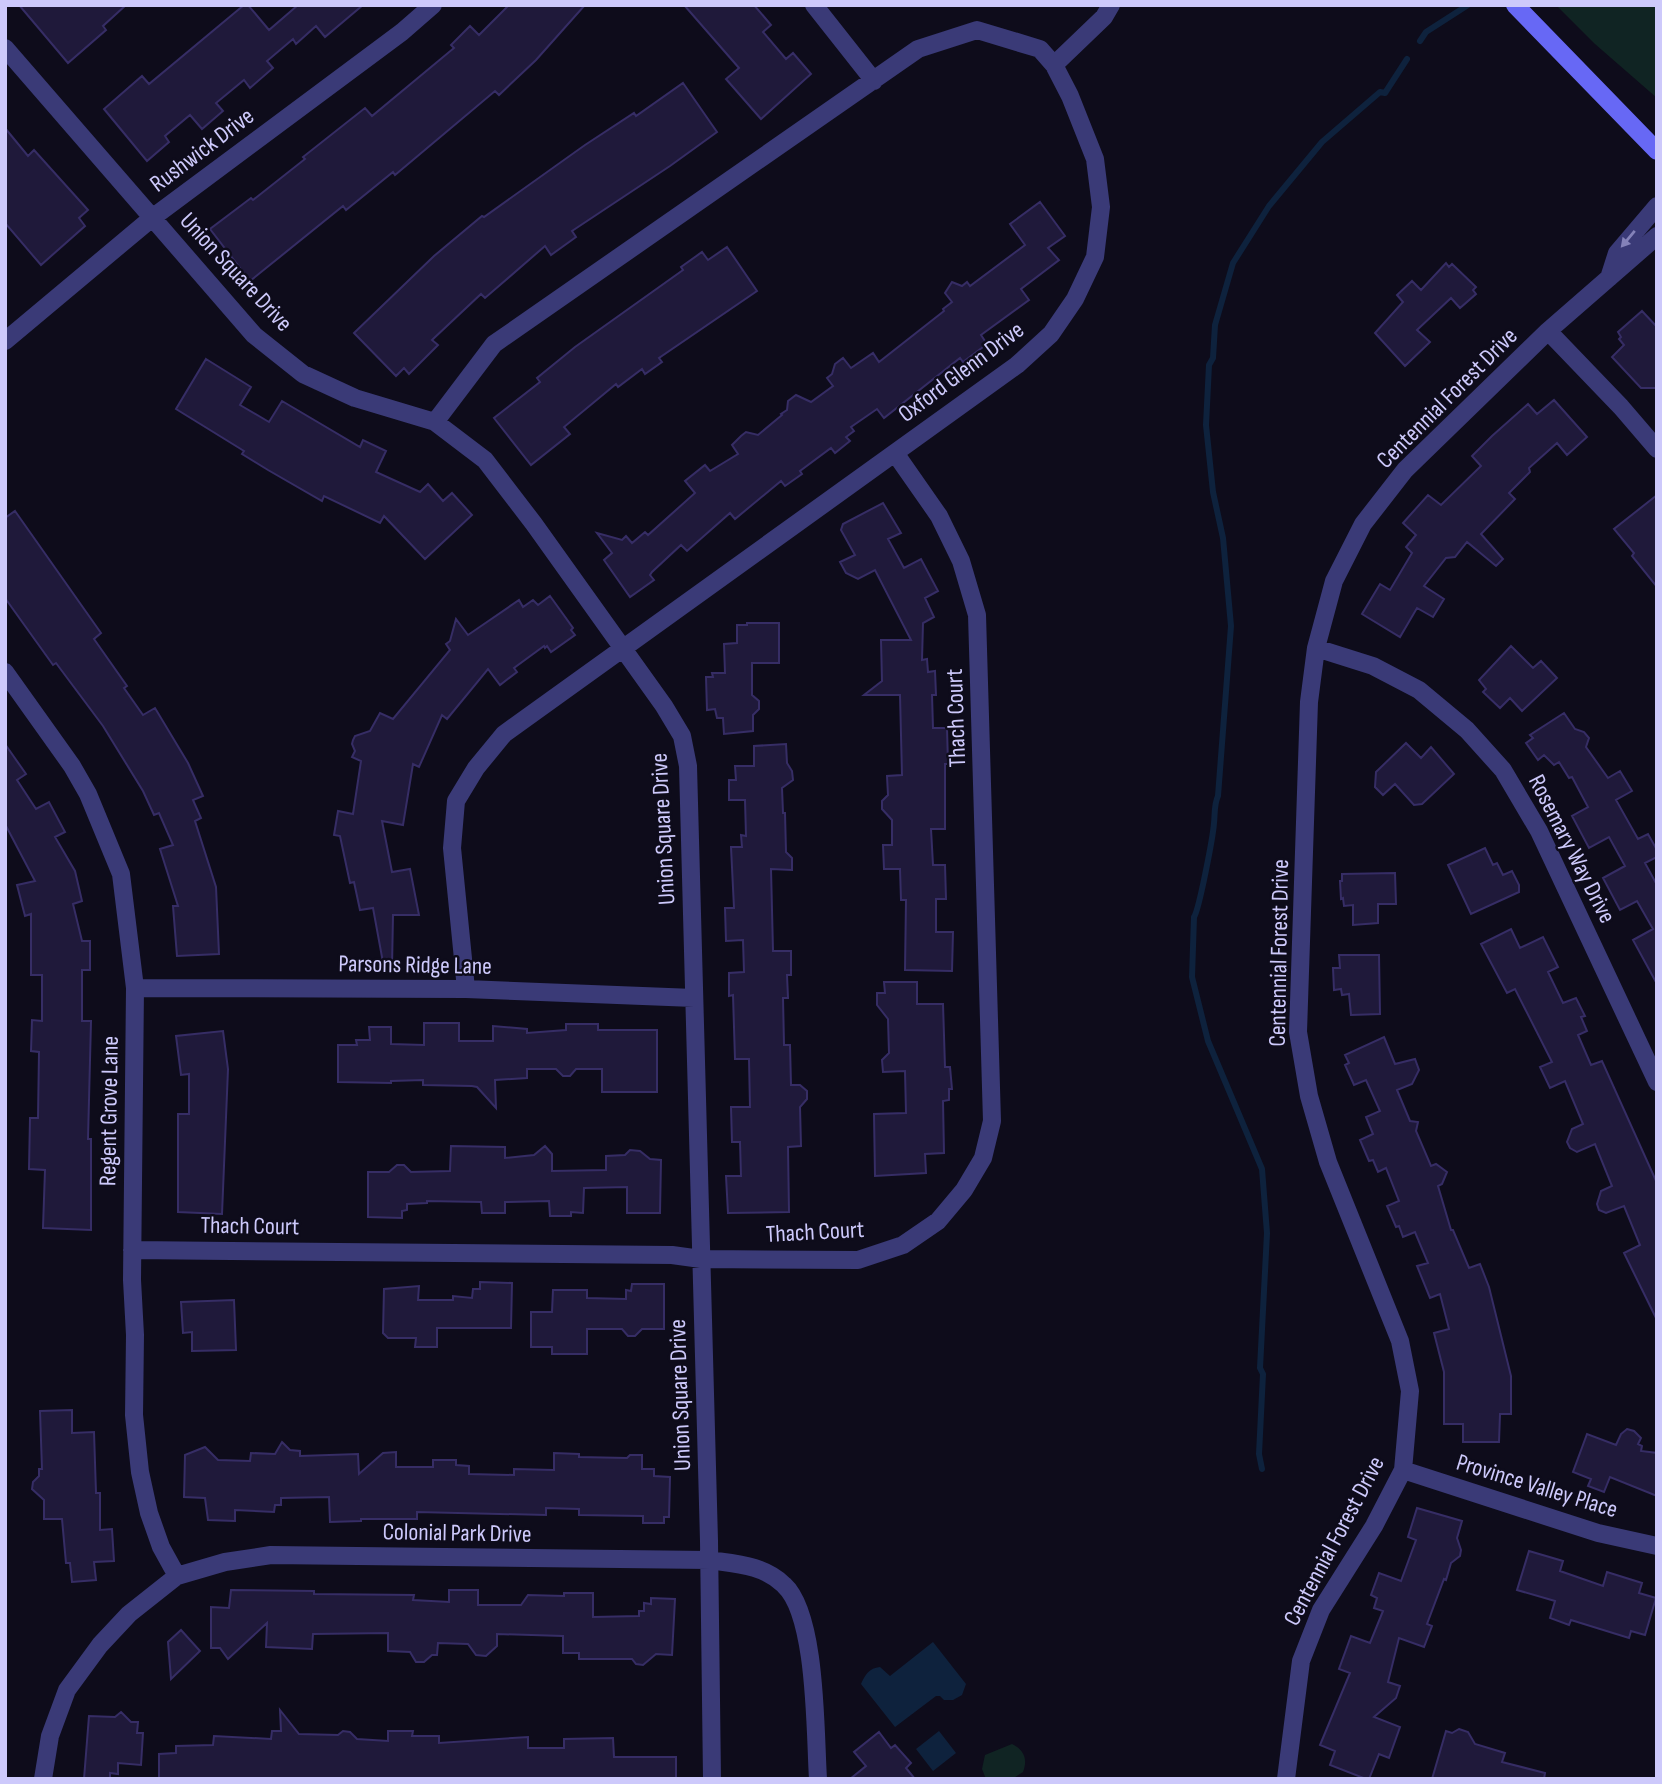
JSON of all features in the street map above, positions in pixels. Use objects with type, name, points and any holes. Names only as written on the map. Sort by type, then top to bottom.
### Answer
[{"type":"main road","points":[[1515,5],[1657,151]]},
{"type":"street","name":"Rushwick Drive","points":[[5,341],[152,218],[402,32],[433,5]]},
{"type":"street","points":[[814,5],[874,81]]},
{"type":"street","points":[[1054,65],[1104,17],[1111,5]]},
{"type":"street","name":"Oxford Glenn Drive","points":[[435,422],[494,344],[918,49],[977,30],[1040,50],[1054,65],[1070,96],[1095,159],[1101,207],[1095,257],[1075,299],[1051,334],[1017,365],[504,734],[476,768],[456,801],[452,848],[466,989]]},
{"type":"street","name":"Union Square Drive","points":[[5,48],[254,335],[303,374],[355,398],[435,422],[485,460],[623,648],[682,736],[688,766],[709,1560],[712,1779]]},
{"type":"street","name":"Centennial Forest Drive","points":[[1609,278],[1617,253],[1657,205]]},
{"type":"street","name":"Centennial Forest Drive","points":[[1286,1779],[1301,1661],[1321,1610],[1374,1526],[1404,1470],[1410,1391],[1401,1341],[1328,1162],[1309,1096],[1298,1032],[1310,702],[1316,648],[1334,581],[1363,524],[1405,470],[1548,331],[1657,236]]},
{"type":"street","points":[[1548,331],[1657,449]]},
{"type":"street","name":"Thach Court","points":[[132,1250],[672,1255],[701,1259],[858,1260],[903,1245],[937,1221],[964,1190],[983,1158],[992,1121],[977,615],[961,561],[939,516],[895,453]]},
{"type":"street","name":"Rosemary Way Drive","points":[[1316,648],[1373,666],[1419,690],[1467,730],[1503,769],[1539,831],[1657,1082]]},
{"type":"street","name":"Regent Grove Lane","points":[[5,672],[88,793],[121,874],[135,988],[131,1280],[135,1335],[134,1415],[140,1472],[149,1513],[161,1547],[177,1576]]},
{"type":"street","name":"Parsons Ridge Lane","points":[[135,988],[466,989],[694,998]]},
{"type":"street","name":"Province Valley Place","points":[[1404,1470],[1598,1533],[1657,1546]]},
{"type":"street","name":"Colonial Park Drive","points":[[43,1779],[50,1736],[67,1689],[100,1645],[129,1614],[177,1576],[225,1562],[271,1555],[709,1560],[755,1566],[785,1585],[798,1604],[808,1637],[818,1779]]},
{"type":"green space","points":[[1556,5],[1657,5],[1657,98],[1595,44]]},
{"type":"green space","points":[[1012,1744],[1024,1755],[1023,1772],[1012,1779],[986,1779],[982,1769],[985,1755]]},
{"type":"water","points":[[933,1642],[966,1684],[962,1695],[953,1700],[936,1696],[895,1727],[861,1684],[868,1672],[876,1668],[880,1667],[890,1676]]},
{"type":"water","points":[[939,1731],[956,1753],[933,1771],[916,1749]]},
{"type":"building","points":[[19,5],[126,5],[103,26],[106,30],[68,63]]},
{"type":"building","points":[[244,5],[248,5],[269,30],[298,5],[363,5],[325,37],[316,26],[296,44],[293,39],[267,61],[273,68],[250,88],[244,80],[216,103],[223,111],[202,129],[190,115],[165,136],[169,142],[147,161],[104,109],[142,76],[149,84]]},
{"type":"building","points":[[509,5],[585,5],[536,60],[499,95],[495,91],[395,175],[393,172],[346,210],[343,206],[250,281],[210,229],[251,198],[253,200],[365,108],[372,116],[454,48],[451,45],[470,26],[479,35]]},
{"type":"building","points":[[684,5],[754,5],[771,25],[763,32],[786,59],[793,53],[811,74],[761,119],[726,79],[739,68]]},
{"type":"building","points":[[683,83],[717,132],[572,231],[576,237],[551,255],[545,246],[485,298],[481,294],[432,340],[438,345],[409,374],[404,368],[396,376],[354,333],[434,256],[482,216],[585,145],[634,113],[636,116]]},
{"type":"building","points":[[5,128],[28,156],[34,150],[88,210],[79,218],[85,226],[41,265],[5,223]]},
{"type":"building","points":[[1040,202],[1065,236],[1048,248],[1059,260],[1021,289],[1029,300],[981,335],[987,344],[963,362],[960,358],[884,418],[877,409],[851,427],[854,431],[846,437],[850,441],[835,453],[831,448],[785,486],[781,481],[735,519],[730,513],[687,551],[681,545],[652,572],[650,575],[654,580],[630,597],[604,560],[612,553],[597,533],[622,540],[626,536],[632,543],[645,532],[648,535],[695,493],[685,481],[705,465],[710,471],[738,454],[732,445],[746,432],[758,435],[787,410],[788,401],[796,395],[811,402],[833,386],[827,378],[832,374],[835,364],[843,358],[851,368],[873,353],[879,362],[944,311],[952,302],[945,293],[952,282],[962,286],[967,282],[970,286],[1025,245],[1010,224]]},
{"type":"building","points":[[727,247],[757,291],[659,358],[662,362],[645,374],[642,369],[618,387],[616,384],[564,427],[570,434],[531,465],[494,418],[540,382],[537,378],[575,347],[683,270],[681,267],[702,252],[708,260]]},
{"type":"building","points":[[1446,263],[1449,267],[1452,264],[1476,287],[1473,290],[1476,294],[1460,308],[1451,298],[1417,330],[1430,342],[1405,366],[1375,333],[1403,302],[1397,295],[1412,281],[1421,290]]},
{"type":"building","points":[[1642,311],[1657,327],[1657,388],[1641,388],[1612,357],[1624,345],[1618,332]]},
{"type":"building","points":[[206,359],[251,387],[240,405],[269,422],[282,401],[360,447],[363,440],[386,451],[376,472],[420,492],[428,484],[443,501],[452,493],[472,515],[425,559],[384,516],[380,523],[324,496],[322,501],[268,470],[242,454],[244,451],[176,409]]},
{"type":"building","points":[[1554,400],[1587,437],[1567,455],[1557,443],[1529,468],[1530,472],[1509,493],[1515,499],[1481,534],[1503,559],[1496,566],[1467,542],[1455,557],[1446,558],[1424,586],[1444,599],[1433,617],[1417,608],[1400,637],[1362,614],[1380,584],[1390,590],[1412,553],[1406,547],[1416,535],[1403,523],[1428,495],[1441,505],[1481,466],[1472,456],[1492,436],[1528,404],[1537,414]]},
{"type":"building","points":[[1657,495],[1657,587],[1614,529]]},
{"type":"building","points":[[883,503],[901,533],[888,539],[904,568],[921,559],[938,591],[925,598],[934,617],[923,623],[922,660],[927,659],[928,672],[935,671],[936,695],[932,695],[933,728],[947,728],[945,829],[931,829],[933,865],[945,865],[946,899],[936,899],[936,932],[953,932],[952,971],[905,970],[906,900],[901,900],[900,869],[884,869],[883,845],[892,845],[892,820],[882,809],[882,801],[888,795],[887,776],[902,775],[900,695],[864,695],[882,681],[881,640],[911,640],[875,570],[858,579],[846,573],[840,562],[855,555],[841,530],[843,524]]},
{"type":"building","points":[[15,511],[101,633],[94,639],[127,686],[124,688],[143,715],[155,708],[188,763],[203,796],[193,800],[201,818],[195,821],[216,887],[219,954],[177,956],[173,906],[178,906],[160,849],[173,845],[159,813],[154,815],[143,791],[103,726],[56,663],[53,665],[5,598],[5,518]]},
{"type":"building","points":[[550,596],[575,635],[551,652],[544,646],[514,668],[517,672],[500,685],[488,669],[447,719],[442,715],[419,767],[413,764],[403,825],[382,821],[392,872],[410,869],[419,915],[393,915],[392,967],[384,968],[373,908],[360,910],[354,882],[350,883],[340,836],[334,835],[338,811],[353,814],[361,761],[352,757],[355,751],[353,740],[355,736],[370,731],[380,713],[393,719],[450,650],[446,644],[450,641],[456,619],[468,635],[519,600],[523,607],[533,600],[538,605]]},
{"type":"building","points":[[779,623],[779,663],[752,663],[752,695],[759,701],[759,709],[753,715],[753,731],[724,734],[723,718],[717,718],[715,709],[707,710],[706,677],[713,677],[712,673],[725,673],[724,644],[737,643],[737,625]]},
{"type":"building","points":[[1511,646],[1533,668],[1541,661],[1557,678],[1522,711],[1510,698],[1500,708],[1483,692],[1486,689],[1479,680]]},
{"type":"building","points":[[1564,713],[1575,729],[1584,732],[1589,738],[1586,747],[1608,778],[1620,771],[1632,791],[1616,800],[1638,839],[1648,834],[1657,850],[1657,857],[1645,863],[1657,885],[1657,984],[1633,940],[1653,929],[1637,901],[1620,910],[1603,878],[1625,866],[1609,837],[1589,848],[1572,816],[1588,807],[1572,777],[1569,778],[1559,762],[1554,765],[1544,755],[1538,760],[1526,743],[1533,738],[1530,735]]},
{"type":"building","points":[[1406,743],[1421,758],[1431,747],[1454,774],[1422,804],[1414,805],[1395,784],[1383,795],[1375,787],[1376,772]]},
{"type":"building","points":[[5,744],[26,774],[17,780],[36,809],[49,802],[65,832],[55,837],[75,871],[82,901],[73,904],[82,941],[90,941],[90,970],[82,970],[82,1021],[91,1021],[88,1139],[91,1139],[91,1230],[43,1228],[45,1170],[29,1169],[30,1118],[38,1118],[39,1052],[31,1051],[32,1020],[42,1021],[42,975],[31,975],[31,914],[25,916],[17,885],[35,881],[5,824]]},
{"type":"building","points":[[786,744],[787,763],[793,780],[782,788],[783,813],[786,852],[792,858],[792,870],[771,869],[773,951],[791,951],[791,975],[787,975],[788,998],[783,998],[784,1045],[790,1045],[791,1085],[800,1085],[807,1091],[807,1099],[800,1107],[801,1146],[788,1147],[789,1212],[728,1213],[726,1176],[741,1176],[740,1142],[732,1142],[731,1107],[750,1107],[749,1059],[735,1059],[733,995],[729,996],[729,973],[744,972],[743,940],[726,941],[725,908],[734,908],[731,847],[742,847],[741,835],[746,836],[745,800],[729,800],[729,780],[736,780],[735,766],[754,766],[754,746]]},
{"type":"building","points":[[1485,848],[1493,865],[1497,863],[1503,875],[1512,871],[1519,885],[1519,892],[1471,914],[1448,865]]},
{"type":"building","points":[[1395,873],[1396,904],[1378,904],[1378,923],[1353,925],[1353,905],[1344,906],[1343,898],[1341,899],[1342,874]]},
{"type":"building","points":[[1511,929],[1520,948],[1543,937],[1558,967],[1548,972],[1563,1003],[1576,998],[1585,1016],[1581,1017],[1587,1031],[1578,1035],[1591,1065],[1602,1061],[1657,1183],[1657,1320],[1624,1253],[1640,1245],[1624,1206],[1606,1213],[1599,1210],[1597,1204],[1601,1191],[1612,1186],[1595,1144],[1577,1152],[1570,1148],[1567,1142],[1572,1129],[1583,1124],[1565,1081],[1550,1088],[1540,1067],[1552,1062],[1515,989],[1507,993],[1481,944]]},
{"type":"building","points":[[1339,955],[1379,955],[1380,1014],[1351,1015],[1349,994],[1342,995],[1341,989],[1334,990],[1333,968],[1340,968]]},
{"type":"building","points":[[884,982],[917,982],[917,1004],[943,1004],[945,1067],[950,1067],[952,1089],[949,1089],[949,1100],[943,1101],[944,1153],[925,1154],[926,1173],[875,1176],[874,1114],[906,1113],[905,1071],[883,1072],[882,1060],[889,1053],[888,1019],[877,1005],[877,993],[885,993]]},
{"type":"building","points":[[424,1023],[459,1023],[459,1041],[493,1041],[493,1026],[527,1029],[527,1033],[566,1030],[566,1024],[598,1024],[598,1030],[657,1030],[657,1092],[602,1092],[602,1069],[576,1069],[570,1076],[563,1076],[556,1069],[527,1069],[527,1078],[495,1080],[496,1108],[477,1087],[472,1086],[423,1085],[423,1080],[391,1083],[338,1082],[338,1045],[357,1045],[356,1040],[370,1040],[369,1027],[391,1027],[391,1044],[424,1045]]},
{"type":"building","points":[[223,1031],[228,1069],[222,1214],[178,1212],[178,1114],[189,1114],[189,1074],[181,1075],[176,1036]]},
{"type":"building","points":[[1384,1037],[1395,1064],[1415,1059],[1419,1070],[1412,1084],[1397,1090],[1410,1121],[1418,1122],[1416,1131],[1431,1166],[1436,1164],[1447,1172],[1442,1184],[1438,1186],[1451,1230],[1469,1268],[1480,1264],[1489,1287],[1511,1376],[1511,1414],[1500,1414],[1499,1442],[1463,1442],[1463,1424],[1444,1424],[1444,1372],[1434,1333],[1449,1329],[1440,1294],[1430,1298],[1417,1266],[1428,1263],[1415,1232],[1403,1237],[1399,1226],[1396,1227],[1387,1206],[1399,1201],[1386,1168],[1378,1172],[1373,1160],[1369,1161],[1360,1140],[1373,1134],[1366,1117],[1380,1111],[1366,1080],[1354,1085],[1345,1065],[1349,1063],[1345,1055]]},
{"type":"building","points":[[451,1146],[505,1147],[505,1158],[534,1155],[545,1146],[552,1154],[552,1171],[606,1170],[606,1156],[625,1155],[630,1150],[640,1151],[650,1159],[661,1160],[660,1213],[627,1213],[627,1187],[584,1188],[583,1213],[571,1212],[571,1216],[550,1216],[549,1201],[505,1202],[505,1213],[482,1213],[481,1202],[427,1201],[407,1204],[407,1210],[402,1211],[402,1218],[368,1217],[368,1172],[389,1172],[397,1165],[404,1165],[411,1172],[450,1171]]},
{"type":"building","points":[[480,1282],[512,1283],[511,1328],[437,1328],[437,1347],[415,1347],[416,1338],[388,1338],[383,1333],[384,1289],[419,1286],[418,1300],[453,1300],[453,1296],[472,1298],[473,1289],[480,1289]]},
{"type":"building","points":[[632,1284],[664,1284],[664,1329],[642,1329],[635,1336],[628,1336],[622,1329],[587,1329],[587,1354],[552,1354],[552,1347],[531,1347],[531,1312],[552,1312],[553,1290],[587,1290],[587,1298],[626,1299],[626,1290],[631,1291]]},
{"type":"building","points":[[234,1300],[236,1350],[192,1351],[192,1332],[183,1333],[181,1302]]},
{"type":"building","points":[[72,1410],[72,1433],[94,1432],[96,1493],[100,1493],[100,1530],[112,1529],[114,1561],[94,1562],[96,1580],[72,1582],[70,1563],[66,1563],[62,1519],[44,1519],[44,1500],[32,1489],[33,1482],[39,1476],[39,1469],[42,1469],[40,1411]]},
{"type":"building","points":[[1627,1429],[1634,1431],[1641,1438],[1638,1444],[1642,1446],[1641,1451],[1657,1453],[1657,1496],[1610,1477],[1604,1492],[1588,1486],[1591,1479],[1573,1472],[1587,1434],[1616,1445],[1621,1434]]},
{"type":"building","points":[[282,1442],[290,1450],[300,1451],[300,1456],[358,1454],[359,1474],[383,1453],[396,1452],[396,1467],[433,1467],[433,1460],[456,1460],[456,1465],[469,1466],[469,1474],[514,1475],[514,1469],[554,1470],[554,1453],[579,1454],[579,1457],[627,1458],[630,1455],[642,1455],[642,1469],[654,1469],[654,1476],[670,1477],[669,1517],[664,1517],[664,1523],[643,1523],[643,1516],[579,1515],[579,1509],[546,1508],[546,1515],[417,1512],[417,1519],[330,1522],[329,1497],[281,1498],[281,1505],[275,1505],[274,1512],[235,1510],[235,1521],[208,1520],[205,1498],[184,1497],[185,1455],[205,1447],[218,1460],[250,1461],[251,1453],[275,1454]]},
{"type":"building","points":[[1417,1508],[1462,1521],[1457,1538],[1460,1556],[1451,1563],[1446,1580],[1444,1579],[1427,1624],[1432,1626],[1424,1647],[1399,1638],[1388,1682],[1400,1686],[1396,1698],[1374,1717],[1400,1727],[1389,1758],[1379,1754],[1369,1779],[1366,1779],[1330,1765],[1335,1751],[1320,1745],[1350,1673],[1339,1669],[1351,1636],[1370,1643],[1383,1611],[1374,1608],[1377,1598],[1371,1595],[1379,1573],[1401,1581],[1416,1540],[1408,1537]]},
{"type":"building","points":[[1529,1551],[1563,1561],[1560,1571],[1603,1586],[1607,1572],[1642,1583],[1639,1593],[1656,1598],[1645,1635],[1631,1631],[1629,1638],[1571,1620],[1569,1625],[1550,1618],[1555,1601],[1517,1590]]},
{"type":"building","points":[[231,1590],[414,1595],[413,1600],[449,1602],[449,1590],[478,1590],[478,1605],[521,1605],[528,1595],[564,1596],[564,1593],[593,1593],[593,1617],[639,1616],[639,1611],[644,1611],[644,1603],[651,1604],[651,1598],[675,1599],[672,1655],[656,1654],[643,1665],[636,1664],[632,1659],[579,1659],[579,1653],[563,1653],[563,1636],[497,1634],[497,1646],[486,1656],[476,1655],[468,1644],[438,1643],[437,1655],[432,1655],[424,1662],[416,1662],[410,1652],[388,1651],[388,1633],[313,1634],[312,1649],[266,1647],[267,1623],[228,1659],[220,1648],[211,1648],[211,1607],[229,1608]]},
{"type":"building","points":[[181,1630],[200,1651],[171,1679],[168,1642]]},
{"type":"building","points":[[280,1710],[299,1734],[338,1735],[343,1731],[350,1732],[357,1739],[388,1741],[388,1731],[413,1731],[412,1736],[439,1736],[439,1743],[528,1737],[528,1748],[564,1748],[564,1739],[613,1738],[614,1757],[676,1757],[676,1779],[159,1779],[159,1754],[176,1753],[176,1746],[213,1745],[214,1736],[271,1739],[272,1731],[281,1731]]},
{"type":"building","points":[[121,1712],[131,1722],[138,1722],[137,1733],[143,1733],[141,1765],[118,1763],[118,1774],[110,1773],[110,1779],[84,1779],[89,1716],[115,1717]]},
{"type":"building","points":[[1459,1729],[1468,1732],[1475,1744],[1505,1753],[1502,1762],[1545,1773],[1544,1779],[1432,1779],[1446,1731],[1452,1733]]},
{"type":"building","points":[[879,1732],[891,1748],[895,1745],[911,1763],[906,1768],[915,1779],[850,1779],[866,1766],[854,1752]]},
{"type":"waterway","points":[[1420,41],[1426,32],[1468,5]]},
{"type":"waterway","points":[[1262,1469],[1259,1454],[1263,1374],[1260,1368],[1267,1233],[1262,1169],[1208,1041],[1192,977],[1194,917],[1205,873],[1218,796],[1231,626],[1223,538],[1213,492],[1206,425],[1209,365],[1213,358],[1215,325],[1233,263],[1269,206],[1322,142],[1380,92],[1385,93],[1407,59]]}]
